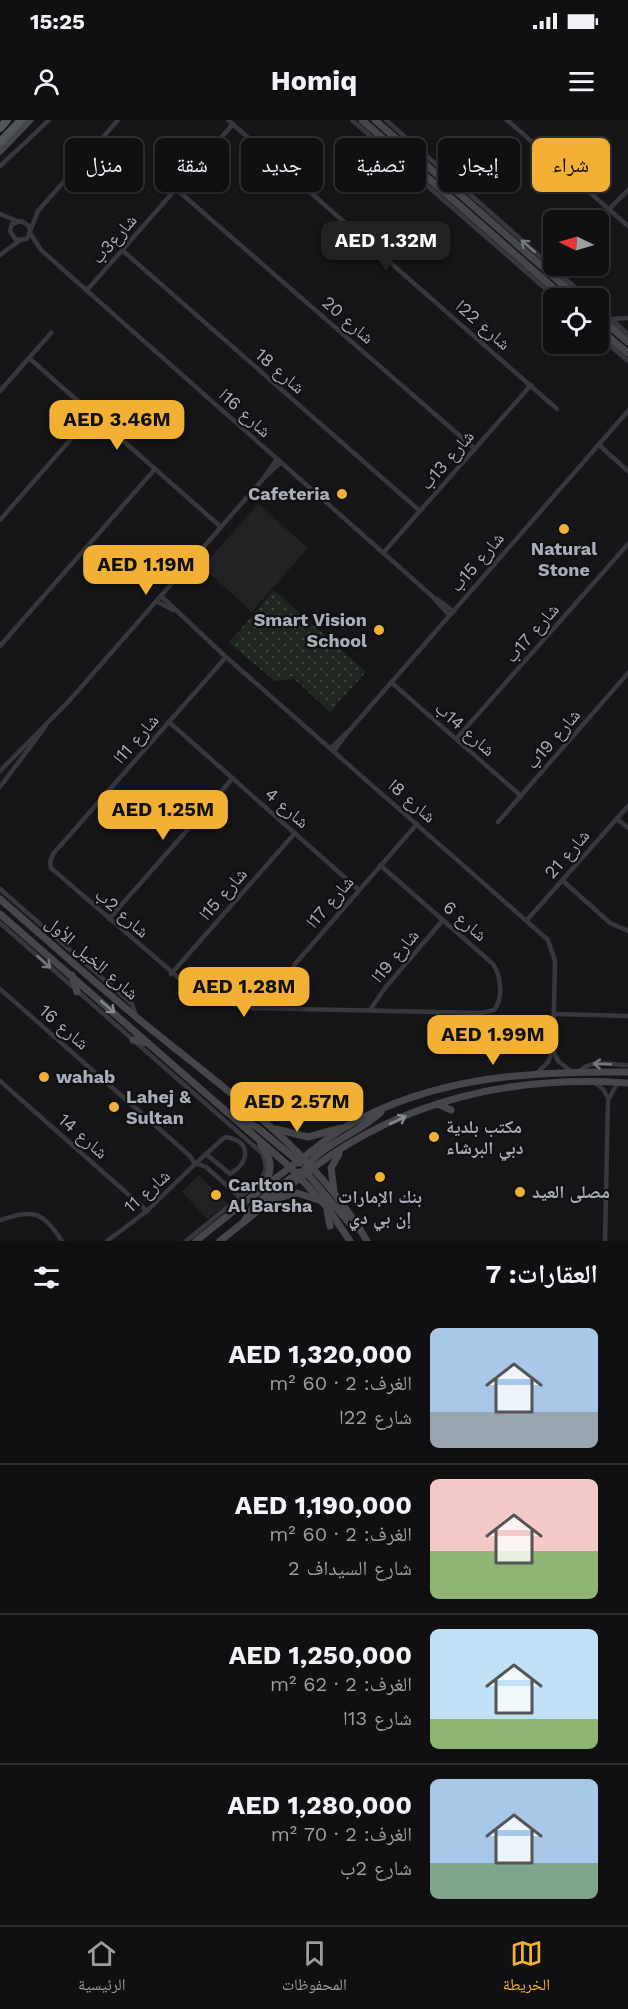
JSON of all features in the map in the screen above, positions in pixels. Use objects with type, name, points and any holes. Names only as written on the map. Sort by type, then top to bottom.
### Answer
[{"type":"main road","points":[[0,128],[7,120]]},
{"type":"main road","points":[[0,142],[21,120]]},
{"type":"main road","points":[[0,151],[30,120]]},
{"type":"main road","points":[[362,120],[554,288]]},
{"type":"main road","points":[[375,120],[396,138]]},
{"type":"main road","points":[[426,164],[566,288]]},
{"type":"main road","points":[[480,213],[493,216]]},
{"type":"main road","points":[[609,326],[628,342]]},
{"type":"main road","points":[[609,337],[628,353]]},
{"type":"main road","name":"شارع الخيل الأول","points":[[0,899],[137,1018],[274,1128],[304,1167],[324,1204],[350,1241]]},
{"type":"main road","name":"شارع الخيل الأول","points":[[0,914],[290,1167],[304,1167],[335,1193],[367,1241]]},
{"type":"main road","points":[[72,975],[77,992]]},
{"type":"main road","points":[[133,1040],[150,1043]]},
{"type":"main road","points":[[274,1128],[308,1137],[349,1125],[383,1109],[440,1089],[538,1072],[628,1072]]},
{"type":"main road","points":[[304,1167],[438,1104],[507,1086],[593,1081],[628,1083]]},
{"type":"main road","points":[[438,1104],[451,1110]]},
{"type":"main road","points":[[245,1221],[256,1203],[370,1121],[383,1109]]},
{"type":"main road","points":[[231,1114],[258,1128],[304,1167],[348,1222],[360,1230]]},
{"type":"main road","points":[[220,1241],[268,1203],[349,1125]]},
{"type":"main road","points":[[242,1196],[257,1193],[268,1178],[270,1162],[266,1151],[249,1130]]},
{"type":"main road","points":[[335,1193],[331,1168],[345,1147]]},
{"type":"main road","points":[[196,1241],[290,1167]]},
{"type":"main road","points":[[268,1203],[297,1193],[324,1204],[330,1226]]},
{"type":"street","points":[[0,166],[49,120]]},
{"type":"street","points":[[2,252],[27,238],[38,211],[118,120]]},
{"type":"street","points":[[352,120],[545,288]]},
{"type":"street","points":[[386,120],[406,138]]},
{"type":"street","points":[[507,120],[628,226]]},
{"type":"street","name":"شارع3ب","points":[[218,138],[231,122]]},
{"type":"street","name":"شارع 22ا","points":[[231,122],[557,409]]},
{"type":"street","points":[[426,155],[576,288]]},
{"type":"street","points":[[609,209],[628,190]]},
{"type":"street","name":"شارع3ب","points":[[87,290],[173,192]]},
{"type":"street","name":"شارع 20","points":[[179,192],[474,449]]},
{"type":"street","points":[[2,252],[12,224],[38,211]]},
{"type":"street","points":[[1,214],[28,225],[30,231]]},
{"type":"street","points":[[1,214],[10,232],[20,241]]},
{"type":"street","name":"شارع 16ا","points":[[30,231],[41,250]]},
{"type":"street","name":"شارع 16ا","points":[[20,241],[41,250],[451,613]]},
{"type":"street","name":"شارع 18","points":[[122,250],[420,511]]},
{"type":"street","points":[[611,319],[628,318]]},
{"type":"street","points":[[611,319],[628,334]]},
{"type":"street","points":[[0,391],[51,333]]},
{"type":"street","points":[[609,345],[628,361]]},
{"type":"street","points":[[29,358],[221,527]]},
{"type":"street","name":"شارع 13ب","points":[[383,553],[531,385]]},
{"type":"street","name":"شارع 15ب","points":[[332,750],[628,411]]},
{"type":"street","points":[[0,520],[93,414]]},
{"type":"street","points":[[598,445],[628,471]]},
{"type":"street","points":[[0,771],[45,727],[279,461]]},
{"type":"street","points":[[0,646],[155,469]]},
{"type":"street","name":"شارع 17ب","points":[[456,740],[628,544]]},
{"type":"street","name":"شارع 8ا","points":[[161,596],[173,610],[548,940],[554,952],[553,1050]]},
{"type":"street","name":"شارع 8ا","points":[[156,601],[173,610]]},
{"type":"street","name":"شارع 11ا","points":[[51,868],[50,859],[53,854],[226,657]]},
{"type":"street","name":"شارع 19ب","points":[[498,822],[628,673]]},
{"type":"street","name":"شارع 14ب","points":[[391,682],[520,796]]},
{"type":"street","name":"شارع 4","points":[[169,722],[359,890]]},
{"type":"street","points":[[0,787],[45,727]]},
{"type":"street","points":[[109,919],[233,778]]},
{"type":"street","name":"شارع 21","points":[[527,920],[628,806]]},
{"type":"street","points":[[617,819],[628,828]]},
{"type":"street","name":"شارع 17ا","points":[[288,1009],[288,979],[294,964],[417,824]]},
{"type":"street","name":"شارع 15ا","points":[[171,974],[295,833]]},
{"type":"street","name":"شارع 6","points":[[380,865],[495,967],[500,982],[499,1001],[492,1012]]},
{"type":"street","name":"شارع 2ب","points":[[51,868],[171,974],[200,993],[226,1003],[253,1008],[492,1012]]},
{"type":"street","points":[[562,880],[610,923],[628,931]]},
{"type":"street","points":[[0,889],[132,1004],[137,1018]]},
{"type":"street","name":"شارع 19ا","points":[[370,1010],[385,988],[443,920]]},
{"type":"street","points":[[0,923],[262,1154],[266,1164],[265,1174],[242,1196],[186,1241]]},
{"type":"street","name":"شارع 16","points":[[0,988],[190,1156]]},
{"type":"street","points":[[554,1014],[628,1016]]},
{"type":"street","points":[[553,1050],[558,1060],[576,1072],[583,1066],[593,1064],[628,1065]]},
{"type":"street","points":[[538,1072],[548,1062],[553,1050]]},
{"type":"street","name":"شارع 14","points":[[0,1081],[147,1211]]},
{"type":"street","points":[[593,1081],[603,1089],[608,1100],[605,1241]]},
{"type":"street","points":[[608,1100],[618,1082]]},
{"type":"street","points":[[206,1154],[230,1174],[244,1162],[247,1155],[245,1149],[227,1137],[219,1140],[206,1154],[197,1164],[206,1167],[242,1196]]},
{"type":"street","name":"شارع 11","points":[[107,1241],[147,1211],[197,1164],[190,1156]]},
{"type":"street","points":[[0,1220],[20,1214],[35,1214],[47,1221],[62,1241]]},
{"type":"shaded area","points":[[258,504],[308,548],[252,612],[202,567]]},
{"type":"shaded area","points":[[274,590],[366,672],[330,712],[294,679],[275,681],[229,643]]},
{"type":"shaded area","points":[[199,1175],[227,1204],[207,1219],[182,1192]]},
{"type":"place","name":"Cafeteria","points":[[342,494]]},
{"type":"place","name":"Natural Stone","points":[[564,529]]},
{"type":"place","name":"Smart Vision School","points":[[379,630]]},
{"type":"place","name":"wahab","points":[[44,1077]]},
{"type":"place","name":"Lahej & Sultan","points":[[114,1107]]},
{"type":"place","name":"مكتب بلدية دبي البرشاء","points":[[434,1137]]},
{"type":"place","name":"بنك الإمارات إن بي دي","points":[[380,1177]]},
{"type":"place","name":"مصلى العيد","points":[[520,1192]]},
{"type":"place","name":"Carlton Al Barsha","points":[[216,1195]]}]
